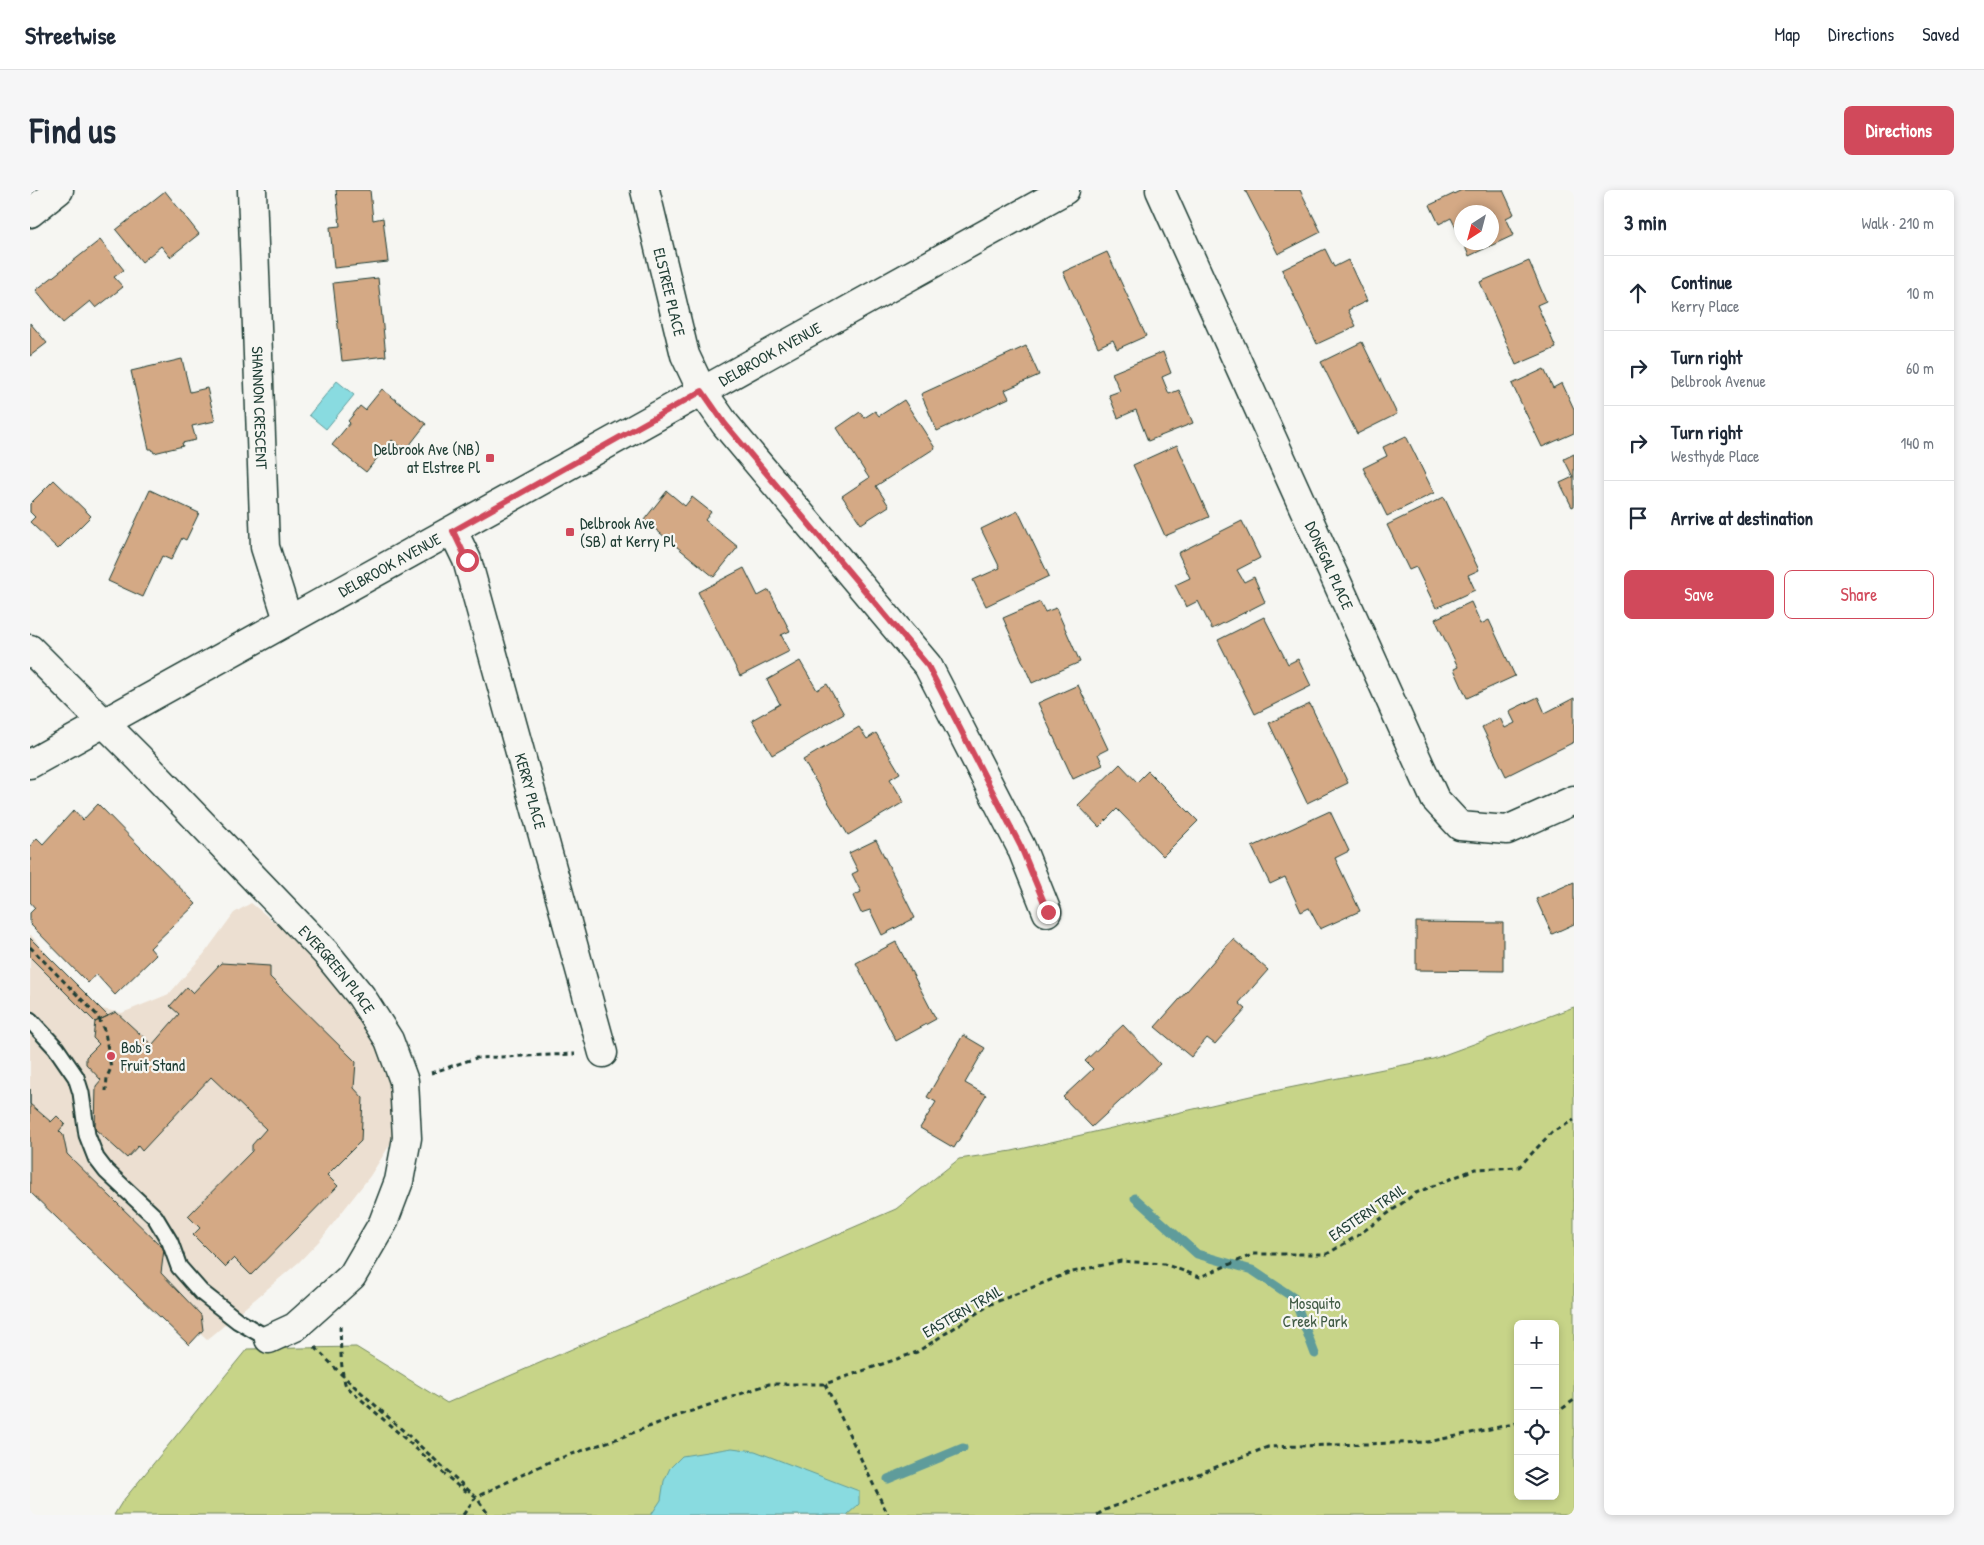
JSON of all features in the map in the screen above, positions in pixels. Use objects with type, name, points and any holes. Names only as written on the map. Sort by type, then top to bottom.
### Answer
[{"type":"street","points":[[30,213],[59,190]]},
{"type":"street","name":"SHANNON CRESCENT","points":[[252,190],[265,547],[288,620]]},
{"type":"street","name":"ELSTREE PLACE","points":[[645,190],[685,355],[702,391],[725,424],[928,666],[1021,847],[1048,912]]},
{"type":"street","name":"DELBROOK AVENUE","points":[[30,764],[1065,190]]},
{"type":"street","name":"DONEGAL PLACE","points":[[1160,190],[1435,799],[1460,826],[1507,830],[1574,800]]},
{"type":"street","name":"KERRY PLACE","points":[[453,531],[467,560],[603,1053]]},
{"type":"street","name":"EVERGREEN PLACE","points":[[30,649],[326,953],[361,996],[389,1040],[404,1081],[407,1138],[399,1180],[378,1230],[352,1276],[295,1327],[269,1339]]},
{"type":"lane","points":[[30,1020],[56,1048],[76,1077],[81,1093],[87,1135],[96,1158],[106,1171],[155,1217],[170,1242],[179,1267],[201,1292],[238,1321],[269,1339]]},
{"type":"path","points":[[30,947],[98,1016],[103,1026],[111,1068],[107,1077],[105,1099]]},
{"type":"path","points":[[404,1081],[476,1058],[603,1053]]},
{"type":"path","name":"EASTERN TRAIL","points":[[476,1497],[549,1462],[622,1438],[669,1419],[769,1384],[825,1384],[917,1352],[991,1304],[1068,1272],[1121,1261],[1164,1264],[1200,1277],[1254,1254],[1327,1254],[1358,1236],[1416,1193],[1475,1170],[1519,1167],[1552,1132],[1574,1120]]},
{"type":"path","points":[[332,1295],[340,1316],[342,1375]]},
{"type":"path","points":[[295,1327],[342,1375],[476,1497],[489,1515]]},
{"type":"path","points":[[825,1384],[888,1515]]},
{"type":"path","points":[[1559,1411],[1574,1400]]},
{"type":"path","points":[[1097,1515],[1105,1510],[1268,1447],[1428,1442],[1514,1424]]},
{"type":"path","points":[[463,1515],[476,1497]]},
{"type":"shaded area","points":[[251,903],[300,943],[389,1040],[402,1126],[370,1176],[321,1239],[299,1262],[207,1340],[30,1182],[30,934],[74,986],[102,1009],[122,1013],[169,994],[204,954],[234,913]]},
{"type":"green space","name":"Mosquito Creek Park","points":[[1574,1007],[1574,1515],[114,1515],[122,1502],[247,1349],[356,1347],[447,1403],[896,1209],[959,1159],[1012,1151],[1259,1094],[1433,1059]]},
{"type":"water","points":[[337,381],[354,395],[326,429],[309,415]]},
{"type":"water","points":[[732,1448],[755,1451],[859,1491],[859,1504],[847,1515],[651,1515],[661,1500],[664,1481],[670,1468],[682,1456]]},
{"type":"building","points":[[336,190],[370,190],[373,220],[383,218],[388,262],[334,268],[330,227],[340,226]]},
{"type":"building","points":[[1245,190],[1300,190],[1321,232],[1278,254]]},
{"type":"building","points":[[1462,190],[1503,190],[1514,214],[1506,218],[1514,235],[1499,242],[1499,205],[1454,205],[1454,224],[1451,218],[1439,224],[1430,205]]},
{"type":"building","points":[[165,191],[199,234],[170,257],[161,246],[142,262],[116,230]]},
{"type":"building","points":[[100,240],[124,270],[114,277],[123,287],[96,308],[90,301],[63,323],[36,290]]},
{"type":"building","points":[[1325,249],[1334,267],[1348,260],[1367,301],[1348,310],[1356,326],[1317,344],[1282,270]]},
{"type":"building","points":[[1466,250],[1482,250],[1469,256]]},
{"type":"building","points":[[1107,252],[1146,336],[1117,349],[1113,340],[1098,347],[1063,272]]},
{"type":"building","points":[[1529,261],[1546,301],[1537,305],[1556,348],[1516,365],[1480,282]]},
{"type":"building","points":[[378,278],[386,356],[342,361],[333,283]]},
{"type":"building","points":[[30,323],[47,343],[30,356]]},
{"type":"building","points":[[1362,342],[1397,414],[1357,434],[1321,362]]},
{"type":"building","points":[[1026,346],[1039,375],[1005,390],[1009,398],[937,431],[921,394]]},
{"type":"building","points":[[1163,352],[1171,373],[1162,377],[1169,394],[1179,390],[1193,423],[1148,441],[1136,410],[1118,418],[1109,395],[1120,391],[1112,373]]},
{"type":"building","points":[[182,359],[190,392],[207,388],[215,421],[192,426],[196,440],[182,443],[183,446],[154,453],[152,449],[149,449],[131,371]]},
{"type":"building","points":[[1544,369],[1553,388],[1562,383],[1574,409],[1574,433],[1542,447],[1512,384]]},
{"type":"building","points":[[382,389],[426,424],[405,451],[392,440],[366,472],[332,445],[350,423],[348,421],[360,406],[365,410]]},
{"type":"building","points":[[904,400],[935,448],[876,486],[889,506],[861,524],[842,496],[869,478],[837,428],[860,412],[864,418],[875,411],[879,416]]},
{"type":"building","points":[[1406,436],[1434,493],[1387,516],[1363,468],[1387,456],[1383,447]]},
{"type":"building","points":[[1177,445],[1209,517],[1165,536],[1133,465]]},
{"type":"building","points":[[1574,454],[1574,506],[1572,507],[1560,483],[1573,477],[1564,459]]},
{"type":"building","points":[[54,480],[91,516],[58,549],[30,522],[35,517],[30,512],[30,504]]},
{"type":"building","points":[[150,490],[199,513],[186,540],[182,538],[171,560],[162,556],[143,597],[108,581]]},
{"type":"building","points":[[667,491],[685,506],[692,497],[711,512],[705,520],[738,547],[714,577],[644,520]]},
{"type":"building","points":[[1444,497],[1479,570],[1468,575],[1475,590],[1436,608],[1416,567],[1409,570],[1387,525]]},
{"type":"building","points":[[1018,511],[1049,576],[986,606],[973,580],[1000,568],[981,529]]},
{"type":"building","points":[[1242,521],[1260,558],[1237,570],[1244,582],[1254,577],[1265,602],[1212,629],[1198,601],[1186,607],[1175,585],[1190,578],[1178,553]]},
{"type":"building","points":[[744,568],[758,596],[769,590],[790,631],[781,635],[790,651],[740,676],[698,592]]},
{"type":"building","points":[[1040,602],[1045,612],[1056,608],[1080,662],[1032,683],[1003,618]]},
{"type":"building","points":[[1471,602],[1481,624],[1489,620],[1515,676],[1467,698],[1454,669],[1458,667],[1435,619]]},
{"type":"building","points":[[1264,617],[1288,664],[1298,659],[1311,686],[1255,714],[1218,640]]},
{"type":"building","points":[[800,661],[817,690],[827,684],[844,714],[772,755],[752,720],[780,704],[767,680]]},
{"type":"building","points":[[1078,685],[1108,749],[1098,754],[1103,765],[1073,779],[1038,703]]},
{"type":"building","points":[[1538,697],[1545,713],[1574,698],[1574,742],[1506,776],[1482,727],[1500,718],[1505,728],[1515,723],[1509,711]]},
{"type":"building","points":[[1310,704],[1348,783],[1307,803],[1269,723]]},
{"type":"building","points":[[859,727],[867,739],[876,733],[900,773],[890,779],[904,802],[848,835],[803,760]]},
{"type":"building","points":[[1120,764],[1137,782],[1148,771],[1198,821],[1163,856],[1117,809],[1099,827],[1078,805]]},
{"type":"building","points":[[98,804],[196,904],[150,948],[156,955],[115,995],[96,974],[88,983],[30,924],[30,913],[35,908],[30,902],[30,846],[37,838],[43,844],[74,810],[83,820]]},
{"type":"building","points":[[1330,811],[1349,851],[1335,858],[1360,911],[1320,929],[1309,908],[1301,912],[1285,877],[1270,884],[1252,847]]},
{"type":"building","points":[[876,840],[915,918],[882,935],[870,910],[861,913],[853,896],[861,892],[852,874],[858,871],[849,853]]},
{"type":"building","points":[[1574,882],[1574,924],[1552,934],[1536,899]]},
{"type":"building","points":[[1416,922],[1503,923],[1503,971],[1416,970]]},
{"type":"building","points":[[30,938],[108,1016],[95,1022],[30,957]]},
{"type":"building","points":[[1233,939],[1268,970],[1239,1003],[1246,1009],[1215,1044],[1207,1038],[1191,1057],[1155,1027]]},
{"type":"building","points":[[896,942],[936,1019],[896,1041],[856,963]]},
{"type":"building","points":[[221,963],[270,966],[270,977],[356,1062],[354,1088],[363,1098],[361,1141],[327,1175],[338,1186],[251,1275],[234,1258],[225,1267],[193,1235],[200,1228],[188,1216],[252,1151],[252,1145],[266,1129],[211,1077],[142,1151],[138,1146],[127,1158],[95,1129],[96,1086],[101,1080],[86,1064],[86,1057],[99,1044],[93,1038],[95,1022],[116,1012],[152,1045],[179,1014],[170,1006],[187,987],[193,993]]},
{"type":"building","points":[[1123,1025],[1160,1064],[1092,1127],[1063,1097],[1093,1069],[1085,1061]]},
{"type":"building","points":[[963,1035],[985,1048],[965,1083],[986,1095],[954,1148],[920,1128],[936,1102],[927,1097]]},
{"type":"building","points":[[30,1104],[51,1122],[57,1116],[65,1124],[59,1131],[63,1135],[67,1154],[164,1249],[161,1273],[201,1315],[203,1330],[189,1345],[30,1192]]},
{"type":"waterway","points":[[1135,1198],[1197,1254],[1252,1270],[1294,1298],[1315,1354]]},
{"type":"waterway","points":[[888,1479],[963,1448]]},
{"type":"place","name":"Delbrook Ave (NB) at Elstree Pl","points":[[490,458]]},
{"type":"place","name":"Delbrook Ave (SB) at Kerry Pl","points":[[570,532]]},
{"type":"place","name":"Bob's Fruit Stand","points":[[111,1056]]},
{"type":"route","points":[[467,560],[453,531],[702,391],[725,424],[928,666],[1021,847],[1048,912]]}]
